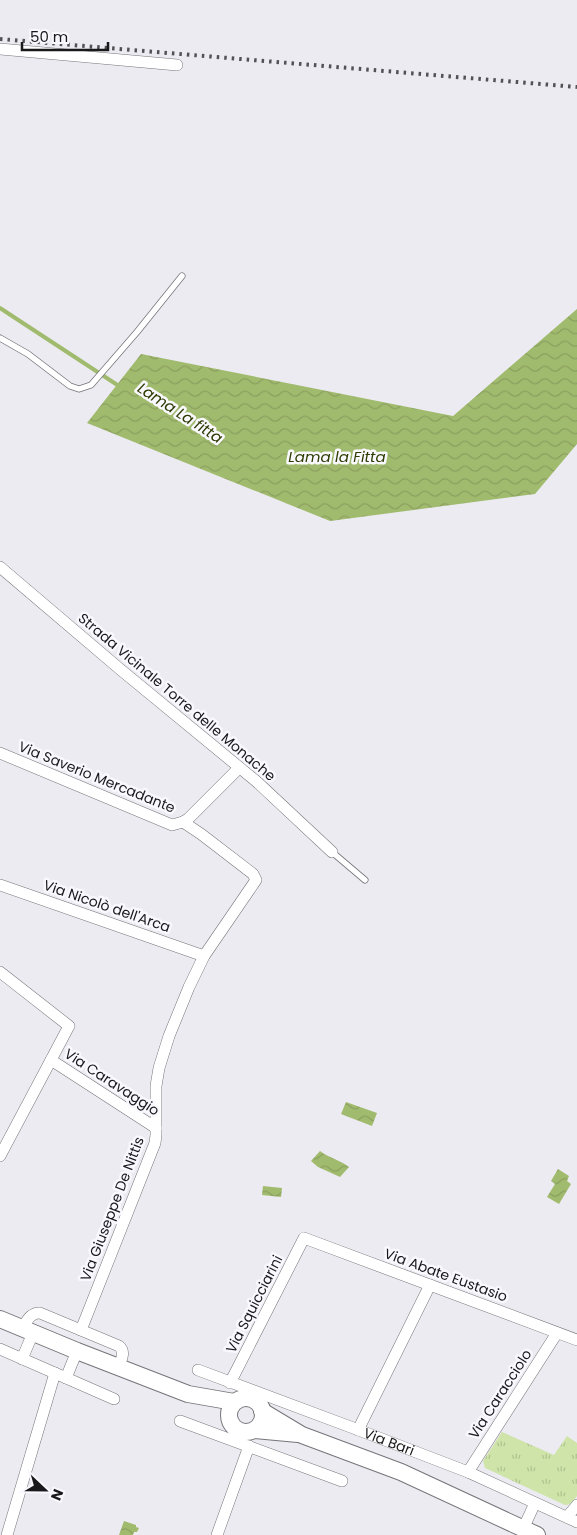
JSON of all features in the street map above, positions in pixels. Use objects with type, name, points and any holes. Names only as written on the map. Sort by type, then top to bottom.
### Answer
[{"type":"main road","name":"Via Bari","points":[[0,1319],[188,1394],[234,1402],[252,1395],[262,1410],[302,1435],[401,1472],[530,1532]]},
{"type":"main road","name":"Via Bari","points":[[188,1394],[240,1431],[302,1435]]},
{"type":"main road","points":[[234,1402],[229,1410],[240,1431],[262,1421],[262,1410]]},
{"type":"street","points":[[0,49],[177,65]]},
{"type":"street","name":"Strada Vicinale Torre delle Monache","points":[[0,567],[270,794],[332,852]]},
{"type":"street","name":"Via Saverio Mercadante","points":[[0,753],[172,825],[183,822],[239,768]]},
{"type":"street","name":"Via Saverio Mercadante","points":[[183,822],[254,874],[255,877],[254,884],[204,956]]},
{"type":"street","name":"Via Nicolò dell'Arca","points":[[0,885],[204,956]]},
{"type":"street","name":"Via Giuseppe De Nittis","points":[[81,1330],[152,1153],[155,1143],[156,1095],[159,1068],[189,986],[204,956]]},
{"type":"street","name":"Via Caravaggio","points":[[0,972],[69,1026],[0,1156]]},
{"type":"street","name":"Via Caravaggio","points":[[51,1060],[156,1128]]},
{"type":"street","name":"Via Abate Eustasio","points":[[304,1238],[577,1340]]},
{"type":"street","name":"Via Squicciarini","points":[[230,1383],[304,1238]]},
{"type":"street","points":[[358,1430],[430,1285]]},
{"type":"street","points":[[22,1359],[32,1315],[36,1312],[121,1348],[123,1353],[119,1367]]},
{"type":"street","name":"Via Caracciolo","points":[[468,1472],[557,1332]]},
{"type":"street","points":[[0,1349],[114,1399]]},
{"type":"street","points":[[7,1535],[61,1376],[77,1351]]},
{"type":"street","name":"Via Bari","points":[[198,1370],[230,1383],[252,1395],[358,1430],[468,1472],[572,1520]]},
{"type":"street","name":"Via Bari","points":[[180,1421],[240,1431],[249,1446],[342,1481]]},
{"type":"street","points":[[217,1535],[249,1446]]},
{"type":"street","points":[[530,1532],[535,1503]]},
{"type":"street","points":[[572,1520],[577,1505]]},
{"type":"lane","points":[[0,338],[28,354],[70,386],[79,389],[90,385],[137,332],[182,276]]},
{"type":"lane","points":[[332,852],[365,880]]},
{"type":"green space","points":[[502,1432],[554,1455],[567,1436],[577,1443],[577,1496],[572,1502],[565,1505],[485,1468],[483,1461]]},
{"type":"water","name":"Lama la Fitta","points":[[577,309],[577,444],[535,494],[330,521],[87,423],[141,354],[453,416]]},
{"type":"water","points":[[346,1102],[377,1113],[372,1126],[341,1114]]},
{"type":"water","points":[[320,1151],[349,1167],[340,1177],[318,1167],[311,1161]]},
{"type":"water","points":[[558,1169],[569,1176],[567,1181],[571,1184],[559,1204],[547,1197],[555,1184],[551,1181]]},
{"type":"water","points":[[263,1186],[282,1188],[281,1197],[262,1195]]},
{"type":"water","points":[[124,1521],[136,1525],[139,1528],[137,1532],[134,1532],[133,1535],[119,1535]]},
{"type":"waterway","name":"Lama La fitta","points":[[0,308],[122,388]]},
{"type":"railway","points":[[0,39],[577,87]]}]
